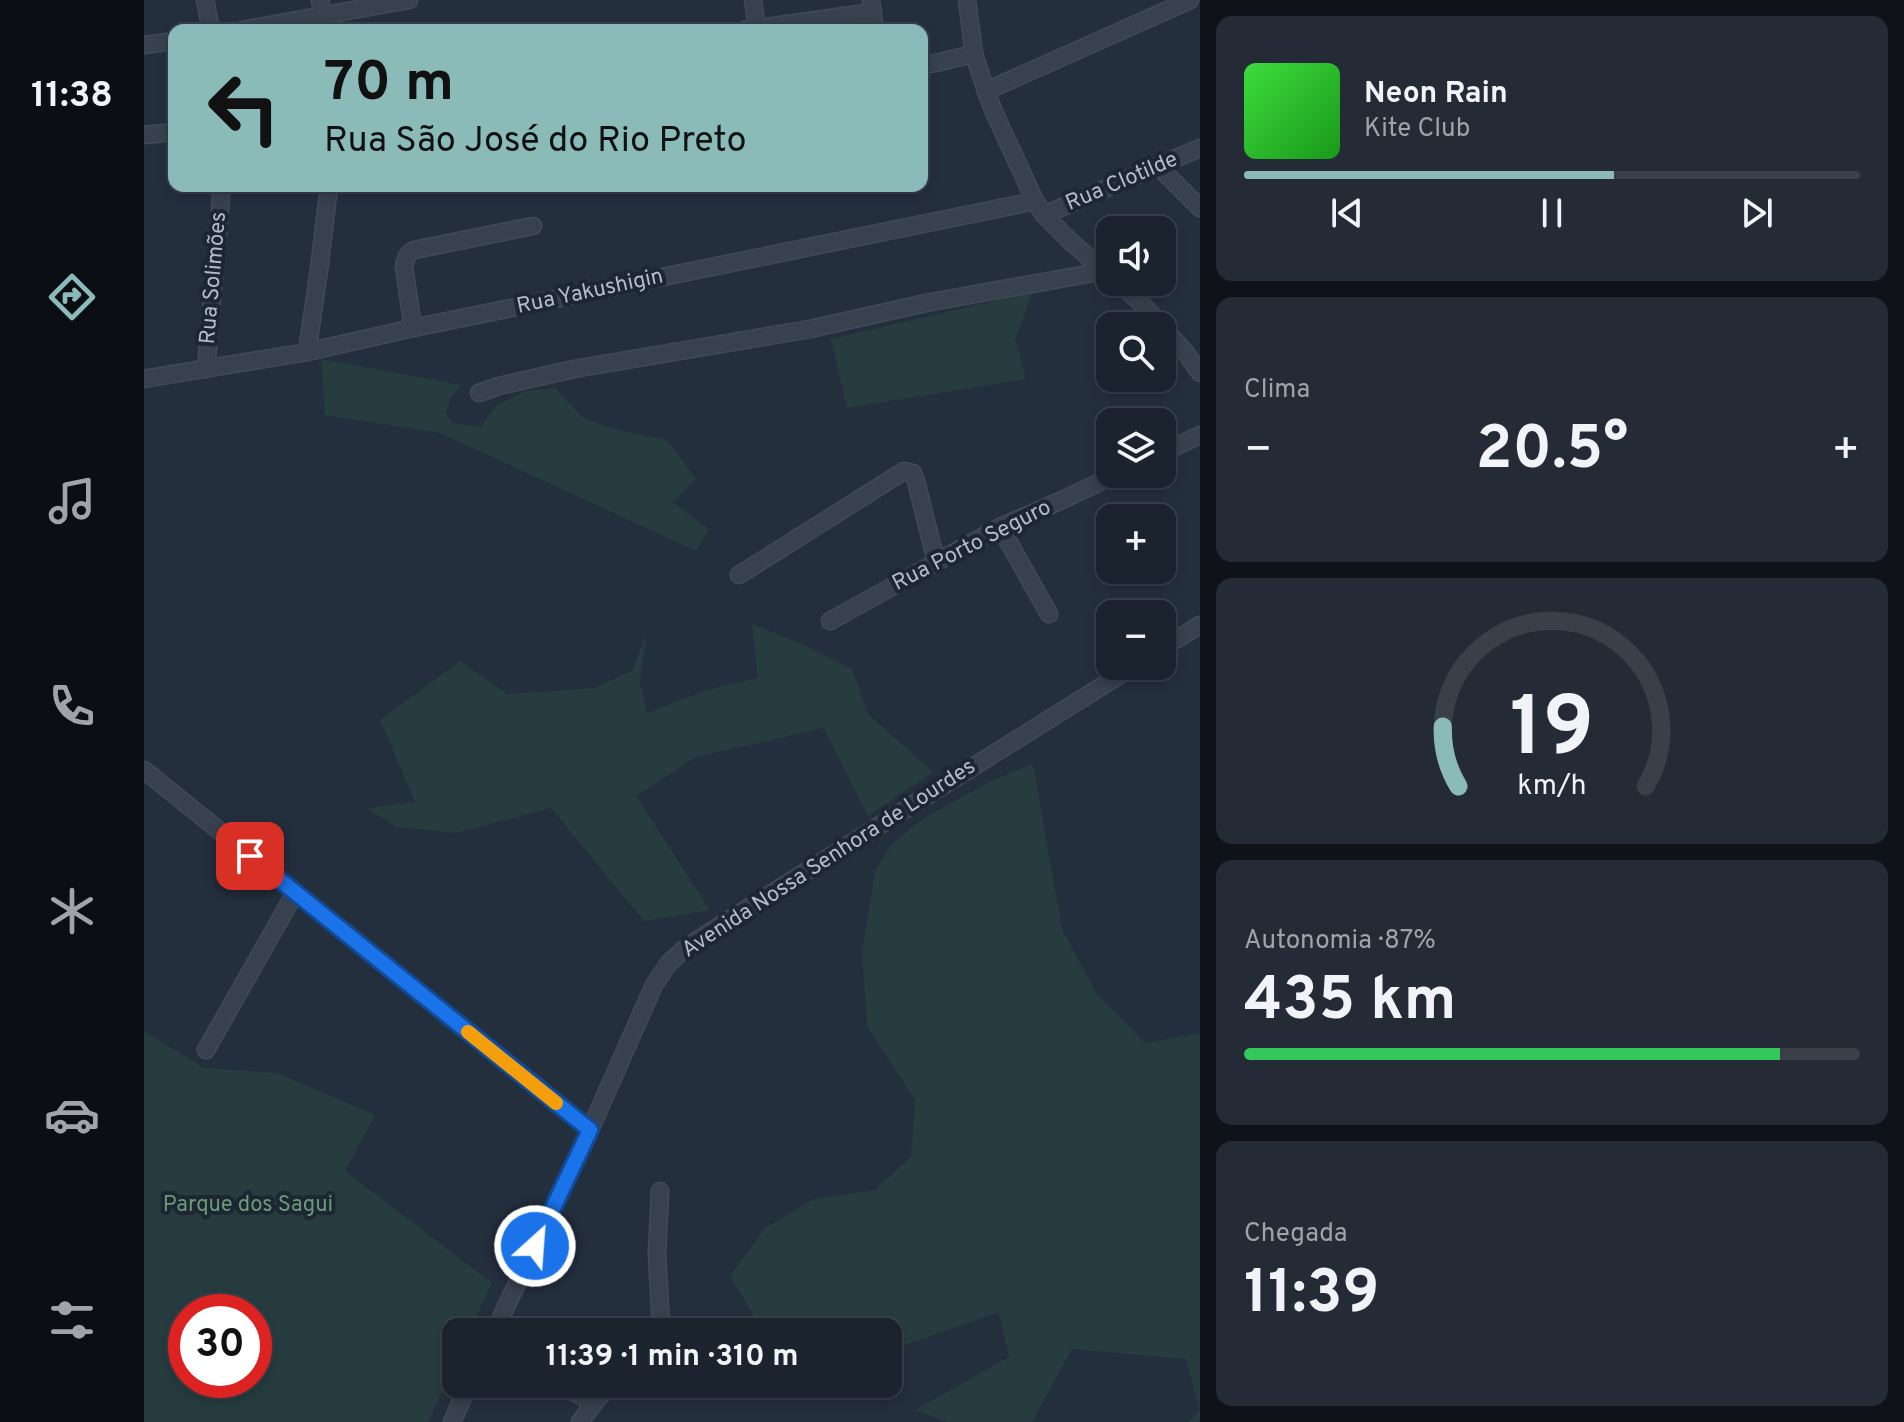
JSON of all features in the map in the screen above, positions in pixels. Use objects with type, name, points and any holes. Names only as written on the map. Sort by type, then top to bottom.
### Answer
[{"type":"street","points":[[205,0],[210,24]]},
{"type":"street","points":[[274,24],[409,0]]},
{"type":"street","points":[[751,24],[753,0]]},
{"type":"street","points":[[967,0],[974,54],[986,91],[1040,208],[1096,264]]},
{"type":"street","points":[[986,91],[1190,0]]},
{"type":"street","points":[[777,24],[872,6]]},
{"type":"street","points":[[144,45],[168,42]]},
{"type":"street","points":[[928,65],[974,54]]},
{"type":"street","points":[[144,135],[168,133]]},
{"type":"street","name":"Rua Clotilde","points":[[1040,208],[1159,167],[1200,148]]},
{"type":"street","points":[[1159,167],[1200,208]]},
{"type":"street","name":"Rua Solimões","points":[[206,369],[221,192]]},
{"type":"street","points":[[307,352],[333,192]]},
{"type":"street","name":"Rua Yakushigin","points":[[144,379],[307,352],[413,328],[1040,208]]},
{"type":"street","points":[[413,328],[404,267],[409,253],[533,226]]},
{"type":"street","points":[[479,393],[574,369],[810,329],[926,303],[1096,275]]},
{"type":"street","points":[[1133,296],[1149,312]]},
{"type":"street","points":[[1176,342],[1200,373]]},
{"type":"street","points":[[1176,446],[1200,435]]},
{"type":"street","points":[[739,575],[899,473],[909,471],[916,481],[936,561]]},
{"type":"street","name":"Rua Porto Seguro","points":[[830,621],[1000,527],[1096,484]]},
{"type":"street","points":[[1000,527],[1049,614]]},
{"type":"street","points":[[1176,640],[1200,625]]},
{"type":"street","name":"Avenida Nossa Senhora de Lourdes","points":[[501,1318],[590,1130],[654,985],[669,963],[684,949],[1112,680]]},
{"type":"street","points":[[144,770],[590,1130]]},
{"type":"street","points":[[206,1050],[295,893]]},
{"type":"street","points":[[660,1191],[657,1254],[661,1318]]},
{"type":"street","points":[[452,1422],[463,1398]]},
{"type":"street","points":[[585,1398],[594,1403]]},
{"type":"street","points":[[580,1422],[598,1398]]},
{"type":"green space","points":[[1033,292],[1015,339],[1026,379],[847,408],[831,339]]},
{"type":"green space","points":[[321,359],[461,385],[451,398],[446,412],[451,423],[481,427],[494,407],[526,391],[555,388],[582,417],[613,429],[667,440],[696,479],[672,502],[709,529],[696,551],[440,433],[325,415]]},
{"type":"green space","points":[[752,624],[852,669],[868,714],[933,772],[868,816],[824,728],[696,757],[636,796],[710,910],[644,921],[551,808],[455,833],[397,827],[367,808],[415,802],[380,720],[460,661],[507,694],[594,688],[632,671],[646,634],[640,682],[647,713],[707,690],[758,678]]},
{"type":"green space","points":[[1033,764],[1062,929],[1097,994],[1145,1043],[1200,1033],[1200,1411],[1186,1359],[1072,1349],[1032,1422],[947,1422],[915,1410],[1009,1357],[999,1312],[902,1346],[902,1318],[756,1318],[730,1276],[765,1228],[814,1199],[875,1190],[911,1157],[915,1100],[867,1026],[862,952],[875,871],[892,844],[921,820],[991,781]]},
{"type":"green space","name":"Parque dos Sagui","points":[[144,1031],[204,1068],[277,1073],[375,1115],[345,1171],[492,1283],[476,1318],[442,1318],[442,1392],[428,1422],[144,1422]]},
{"type":"green space","points":[[1200,1411],[1200,1422],[1187,1422]]},
{"type":"slow traffic","points":[[468,1032],[556,1103]]},
{"type":"route","points":[[250,856],[590,1130],[535,1246]]}]
